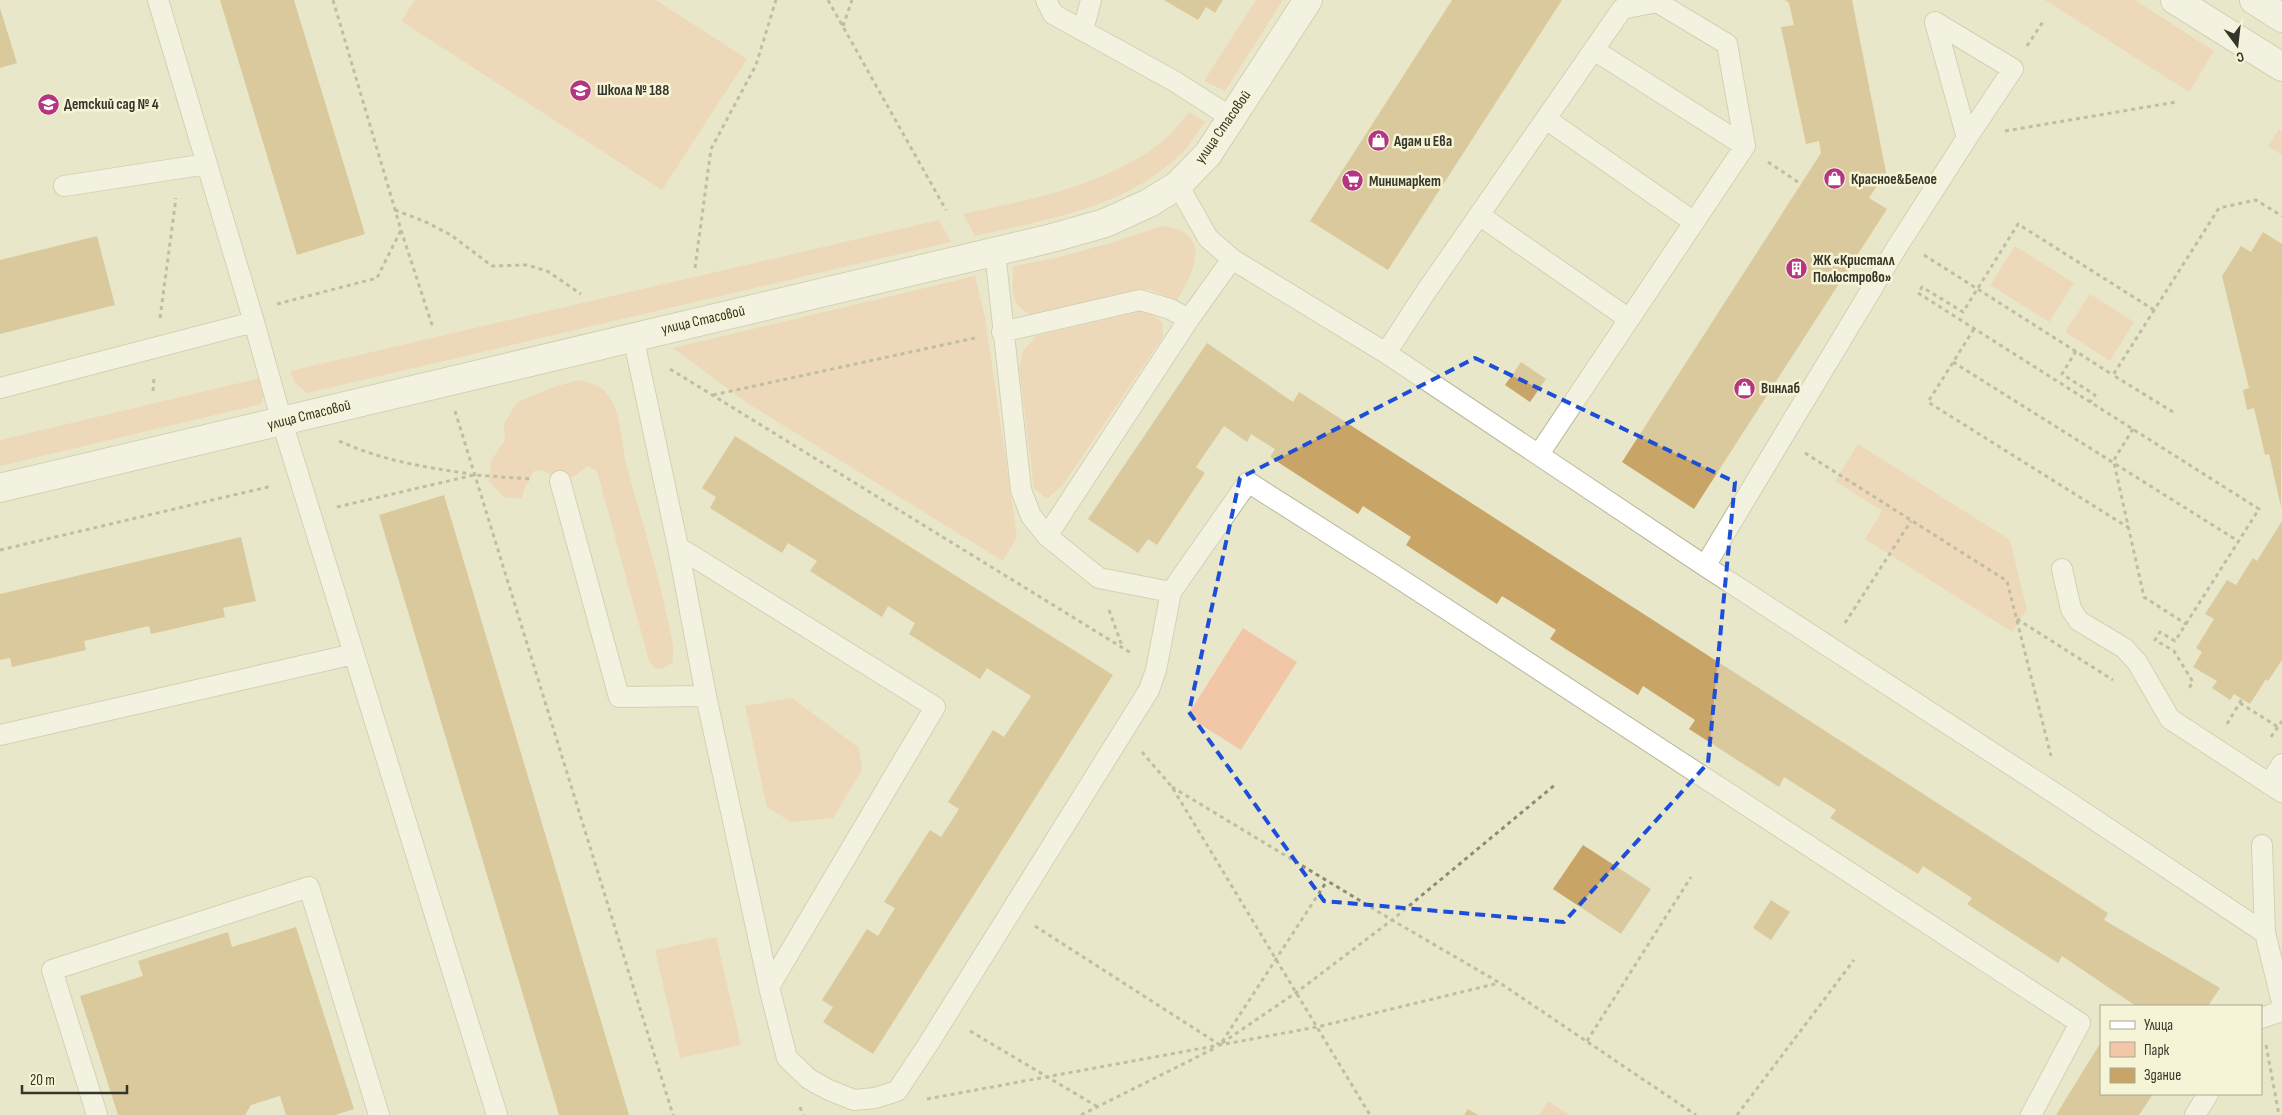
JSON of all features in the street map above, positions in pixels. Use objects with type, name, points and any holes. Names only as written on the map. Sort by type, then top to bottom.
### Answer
[{"type":"street","name":"улица Стасовой","points":[[0,488],[447,382],[636,349],[1105,223],[1149,203],[1178,185],[1208,154],[1308,0]]},
{"type":"street","points":[[2175,0],[2282,67]]},
{"type":"street","points":[[2254,0],[2282,18]]},
{"type":"lane","points":[[158,0],[253,317],[292,420],[300,479],[310,513],[497,1115]]},
{"type":"lane","points":[[1046,0],[1053,14],[1174,81],[1232,118]]},
{"type":"lane","points":[[1083,30],[1090,0]]},
{"type":"lane","points":[[1386,353],[1622,8],[1657,2],[1727,44],[1745,146],[1539,454]]},
{"type":"lane","points":[[1705,566],[1897,247],[2012,69],[1935,22],[1967,138]]},
{"type":"lane","points":[[1594,50],[1745,146]]},
{"type":"lane","points":[[1546,119],[1694,222]]},
{"type":"lane","points":[[64,186],[207,164]]},
{"type":"lane","points":[[1178,185],[1208,238],[1232,259],[1386,353],[1705,566],[2061,797],[2266,933]]},
{"type":"lane","points":[[1479,215],[1629,320]]},
{"type":"lane","points":[[995,252],[1002,332],[1021,490],[1031,516],[1047,536],[1099,578],[1171,592]]},
{"type":"lane","points":[[1047,536],[1189,319],[1232,259]]},
{"type":"lane","points":[[1002,332],[1140,300],[1170,309],[1189,319]]},
{"type":"lane","points":[[0,388],[156,348],[253,317]]},
{"type":"lane","points":[[636,349],[678,547],[706,696],[769,987],[787,1058],[809,1079],[854,1100],[876,1098],[897,1091],[946,1017],[1149,690],[1156,670],[1171,592],[1248,482],[2080,1023],[2031,1115]]},
{"type":"lane","points":[[560,481],[619,697],[706,696]]},
{"type":"lane","points":[[678,547],[935,707],[769,987]]},
{"type":"lane","points":[[2062,569],[2071,609],[2079,621],[2124,648],[2138,662],[2170,719],[2276,788],[2282,764]]},
{"type":"lane","points":[[0,735],[354,654]]},
{"type":"lane","points":[[2262,845],[2266,933],[2282,1002]]},
{"type":"lane","points":[[98,1115],[52,970],[309,887],[379,1115]]},
{"type":"lane","points":[[2262,1018],[2282,1011]]},
{"type":"lane","points":[[2195,1115],[2207,1095]]},
{"type":"path","points":[[333,0],[401,230],[433,328]]},
{"type":"path","points":[[695,268],[711,149],[756,65],[776,0]]},
{"type":"path","points":[[828,0],[946,210]]},
{"type":"path","points":[[843,26],[852,0]]},
{"type":"path","points":[[1967,138],[2176,102]]},
{"type":"path","points":[[1745,146],[1801,184]]},
{"type":"path","points":[[156,348],[180,168]]},
{"type":"path","points":[[2114,375],[2219,208],[2256,200],[2282,216]]},
{"type":"path","points":[[395,210],[426,222],[451,236],[492,266],[527,265],[547,271],[581,294]]},
{"type":"path","points":[[2154,310],[2018,224],[1963,312],[1922,287],[1918,293],[2259,509],[2175,641],[2160,632],[2155,640],[2174,651]]},
{"type":"path","points":[[253,317],[377,278],[401,230]]},
{"type":"path","points":[[1916,250],[2173,412]]},
{"type":"path","points":[[1974,329],[1928,402],[2129,528]]},
{"type":"path","points":[[712,395],[1002,332]]},
{"type":"path","points":[[636,349],[1122,646],[1156,670]]},
{"type":"path","points":[[2076,352],[2062,374],[2095,395],[2090,402]]},
{"type":"path","points":[[1953,362],[2238,541]]},
{"type":"path","points":[[447,382],[474,475],[673,1115]]},
{"type":"path","points":[[292,420],[360,450],[403,464],[474,475],[560,481]]},
{"type":"path","points":[[2133,429],[2115,458],[2114,463],[2144,597],[2186,624]]},
{"type":"path","points":[[1782,439],[2007,581],[2061,797]]},
{"type":"path","points":[[310,513],[474,475]]},
{"type":"path","points":[[0,550],[300,479]]},
{"type":"path","points":[[1830,648],[1911,521]]},
{"type":"path","points":[[1099,578],[1122,646]]},
{"type":"path","points":[[2016,619],[2116,682]]},
{"type":"path","points":[[2240,703],[2278,727]]},
{"type":"path","points":[[1124,731],[1172,787],[1370,1115]]},
{"type":"path","points":[[1081,1115],[1220,1045],[1297,992],[1392,920],[1556,784]]},
{"type":"path","points":[[1172,787],[1500,983],[1696,1115]]},
{"type":"path","points":[[1587,1041],[1691,877]]},
{"type":"path","points":[[1220,1045],[1327,881]]},
{"type":"path","points":[[1011,911],[1220,1045]]},
{"type":"path","points":[[1737,1115],[1854,960]]},
{"type":"path","points":[[897,1091],[924,1100],[1317,1027],[1500,983]]},
{"type":"path","points":[[946,1017],[1098,1107]]},
{"type":"path","points":[[2262,1023],[2279,1115]]},
{"type":"highlighted area","points":[[1475,358],[1735,482],[1708,763],[1564,922],[1324,901],[1189,712],[1240,478]]},
{"type":"green space","points":[[415,0],[656,0],[747,59],[662,190],[401,21]]},
{"type":"green space","points":[[1256,0],[1283,0],[1225,91],[1204,81]]},
{"type":"green space","points":[[2045,0],[2135,0],[2214,51],[2189,92]]},
{"type":"green space","points":[[1189,112],[1205,122],[1183,152],[1157,174],[1108,200],[1083,210],[975,236],[963,214],[1016,203],[1093,180],[1141,156],[1163,141],[1174,131]]},
{"type":"green space","points":[[2279,129],[2282,131],[2282,155],[2268,146]]},
{"type":"green space","points":[[939,220],[951,242],[307,393],[295,383],[290,371]]},
{"type":"green space","points":[[1162,226],[1178,229],[1188,236],[1194,244],[1194,265],[1177,300],[1148,289],[1033,316],[1019,306],[1016,301],[1013,289],[1013,266],[1056,258]]},
{"type":"green space","points":[[2015,246],[2074,283],[2049,322],[1990,285]]},
{"type":"green space","points":[[975,276],[985,317],[1017,537],[1003,561],[747,403],[673,348]]},
{"type":"green space","points":[[2090,294],[2134,322],[2110,361],[2065,332]]},
{"type":"green space","points":[[1142,311],[1162,322],[1163,337],[1063,485],[1047,499],[1034,489],[1019,367],[1023,351],[1036,336]]},
{"type":"green space","points":[[260,378],[264,393],[261,404],[0,466],[0,440]]},
{"type":"green space","points":[[578,380],[593,384],[602,389],[609,396],[616,409],[626,462],[658,579],[673,645],[673,662],[662,669],[655,668],[649,661],[597,471],[587,466],[575,476],[560,481],[543,470],[534,471],[524,490],[522,499],[504,497],[489,482],[491,461],[505,440],[504,424],[517,402],[551,388]]},
{"type":"green space","points":[[1858,444],[2010,540],[2027,610],[2012,632],[1865,539],[1882,511],[1835,481]]},
{"type":"green space","points":[[1243,628],[1297,662],[1241,750],[1187,716]]},
{"type":"green space","points":[[792,698],[859,748],[862,770],[833,818],[791,822],[767,807],[745,706]]},
{"type":"green space","points":[[716,937],[741,1045],[680,1058],[655,950]]},
{"type":"green space","points":[[1548,1101],[1570,1115],[1539,1115]]},
{"type":"building","points":[[220,0],[294,0],[365,234],[297,255]]},
{"type":"building","points":[[1164,0],[1223,0],[1215,13],[1206,7],[1198,20]]},
{"type":"building","points":[[1452,0],[1562,0],[1388,270],[1310,221]]},
{"type":"building","name":"ЖК «Кристалл Полюстрово»","points":[[1785,0],[1852,0],[1886,172],[1869,198],[1887,209],[1694,509],[1622,462],[1821,153],[1819,141],[1806,144],[1781,27],[1794,25],[1789,3]]},
{"type":"building","points":[[0,8],[17,63],[0,68]]},
{"type":"building","points":[[2263,232],[2282,244],[2281,507],[2269,454],[2265,455],[2254,408],[2247,410],[2243,390],[2249,388],[2222,276],[2241,246],[2251,252]]},
{"type":"building","points":[[97,236],[115,305],[0,334],[0,260]]},
{"type":"building","points":[[1207,343],[1293,402],[1299,392],[2108,913],[2104,920],[2220,988],[2209,1005],[2135,1005],[2062,956],[2058,963],[1967,904],[1972,898],[1923,866],[1918,874],[1830,818],[1836,810],[1784,777],[1779,787],[1689,729],[1695,720],[1643,686],[1638,695],[1550,639],[1556,630],[1502,596],[1497,604],[1406,545],[1411,537],[1363,506],[1358,514],[1270,457],[1275,449],[1251,434],[1247,442],[1224,426],[1196,467],[1205,473],[1157,545],[1148,539],[1138,553],[1088,519]]},
{"type":"building","points":[[1521,362],[1546,379],[1530,402],[1505,385]]},
{"type":"building","points":[[735,436],[1113,675],[873,1054],[823,1022],[833,1007],[822,1000],[867,929],[878,936],[895,908],[884,902],[930,830],[941,837],[959,809],[948,802],[993,730],[1004,737],[1031,696],[987,668],[980,679],[909,634],[915,623],[888,606],[882,617],[810,571],[817,561],[788,543],[782,553],[710,508],[716,497],[702,488]]},
{"type":"building","points":[[444,495],[629,1115],[559,1115],[379,515]]},
{"type":"building","points":[[2282,521],[2282,660],[2268,681],[2266,679],[2250,704],[2234,694],[2230,700],[2212,688],[2217,681],[2193,667],[2202,652],[2196,648],[2214,619],[2205,614],[2227,580],[2236,585],[2253,558],[2257,561]]},
{"type":"building","points":[[241,537],[256,601],[223,608],[225,617],[151,634],[149,626],[84,641],[86,650],[12,667],[10,658],[0,660],[0,594]]},
{"type":"building","points":[[1583,845],[1651,889],[1621,934],[1553,889]]},
{"type":"building","points":[[1771,900],[1790,912],[1771,940],[1753,928]]},
{"type":"building","points":[[296,927],[354,1109],[335,1115],[286,1115],[280,1096],[251,1105],[245,1115],[118,1115],[80,996],[143,976],[138,961],[228,932],[232,947]]},
{"type":"building","points":[[2100,1044],[2100,1095],[2152,1095],[2139,1115],[2056,1115]]},
{"type":"building","points":[[1468,1109],[1478,1115],[1464,1115]]},
{"type":"place","name":"Школа № 188","points":[[581,90]]},
{"type":"place","name":"Детский сад № 4","points":[[48,104]]},
{"type":"place","name":"Адам и Ева","points":[[1378,141]]},
{"type":"place","name":"Красное&Белое","points":[[1835,179]]},
{"type":"place","name":"Минимаркет","points":[[1353,181]]},
{"type":"place","name":"ЖК «Кристалл Полюстрово»","points":[[1797,269]]},
{"type":"place","name":"Винлаб","points":[[1745,388]]}]
